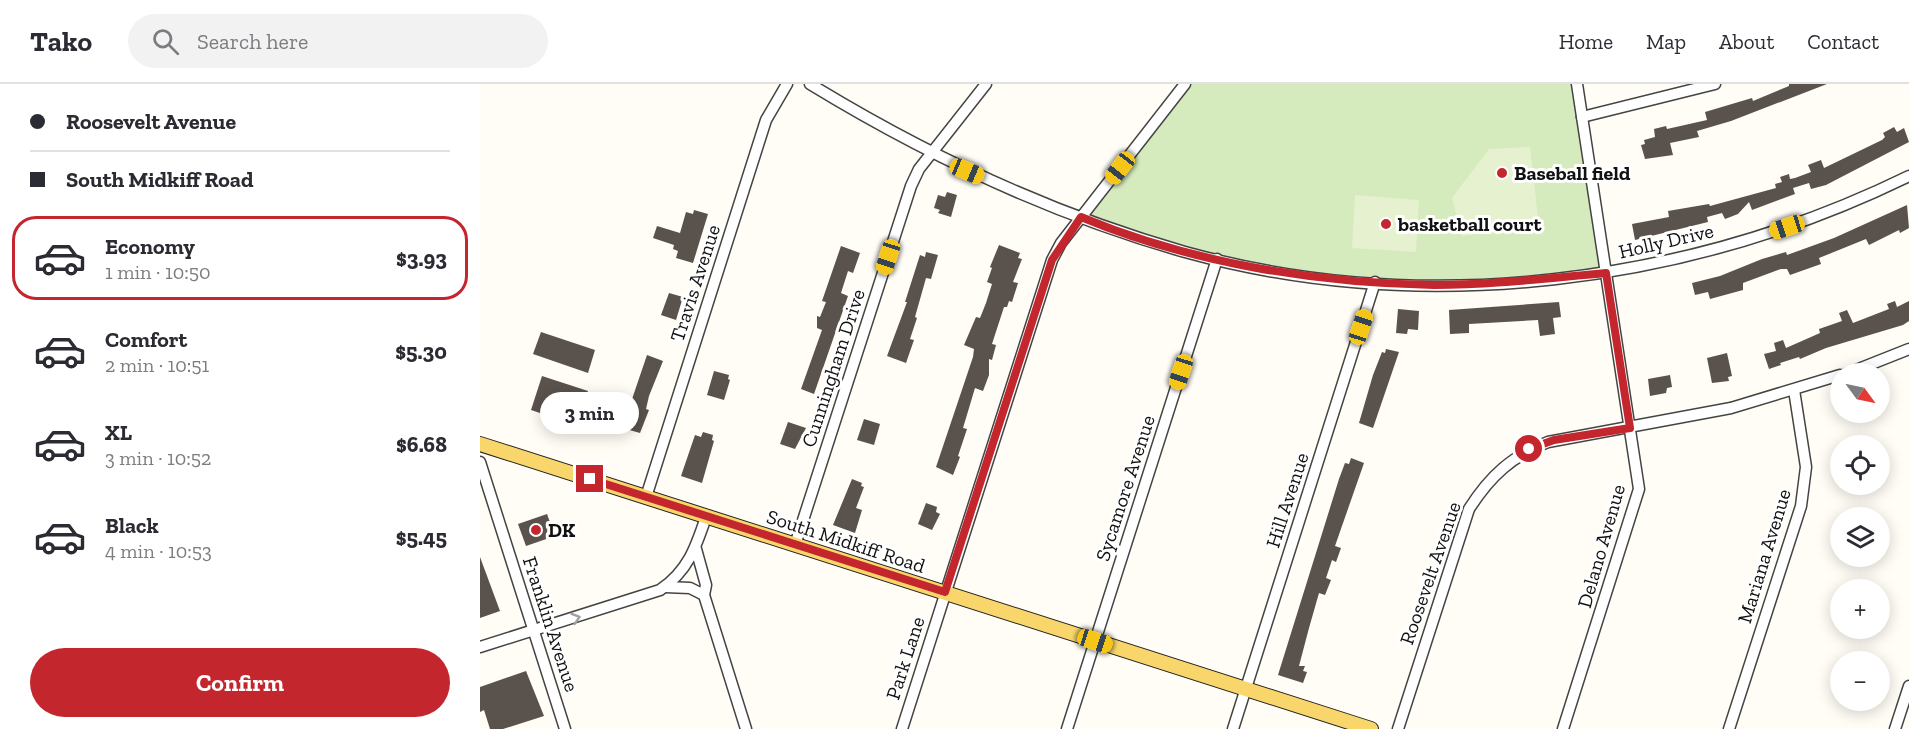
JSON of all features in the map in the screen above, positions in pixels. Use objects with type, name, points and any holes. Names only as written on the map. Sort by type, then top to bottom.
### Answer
[{"type":"main road","name":"South Midkiff Road","points":[[480,444],[1371,729]]},
{"type":"street","name":"Travis Avenue","points":[[646,497],[766,120],[787,84]]},
{"type":"street","name":"Holly Drive","points":[[810,84],[932,154],[1052,207],[1150,241],[1217,259],[1318,277],[1375,282],[1490,283],[1606,273],[1680,258],[1752,238],[1823,214],[1909,176]]},
{"type":"street","name":"Cunningham Drive","points":[[795,545],[910,186],[986,84]]},
{"type":"street","name":"Park Lane","points":[[902,729],[1052,260],[1081,217],[1185,84]]},
{"type":"street","name":"Delano Avenue","points":[[1563,729],[1637,498],[1639,481],[1577,84]]},
{"type":"street","points":[[1582,117],[1715,84]]},
{"type":"street","name":"Sycamore Avenue","points":[[1067,729],[1217,259]]},
{"type":"street","name":"Hill Avenue","points":[[1233,729],[1375,282]]},
{"type":"street","points":[[1874,363],[1909,349]]},
{"type":"street","name":"Roosevelt Avenue","points":[[1398,729],[1465,518],[1485,484],[1507,462],[1536,446],[1561,439],[1731,408],[1830,378]]},
{"type":"street","name":"Mariana Avenue","points":[[1729,729],[1804,491],[1805,457],[1794,390]]},
{"type":"street","name":"Franklin Avenue","points":[[480,462],[566,729]]},
{"type":"street","points":[[480,647],[651,595],[664,587],[685,568],[696,549],[706,517]]},
{"type":"street","points":[[696,549],[705,585],[704,595],[746,729]]},
{"type":"street","points":[[664,587],[690,588],[704,595]]},
{"type":"street","points":[[1895,729],[1909,687]]},
{"type":"green space","points":[[1184,84],[1575,84],[1606,273],[1568,278],[1386,283],[1210,258],[1081,218]]},
{"type":"green space","name":"Baseball field","points":[[1530,147],[1538,218],[1533,226],[1462,236],[1452,198],[1489,149]]},
{"type":"green space","name":"basketball court","points":[[1355,195],[1419,200],[1416,252],[1352,248]]},
{"type":"building","points":[[1789,84],[1827,84],[1731,121],[1697,131],[1699,137],[1670,143],[1673,155],[1645,159],[1641,145],[1645,144],[1644,140],[1655,137],[1654,129],[1666,126],[1667,129],[1707,120],[1705,112],[1752,98],[1753,101],[1789,86]]},
{"type":"building","points":[[1894,127],[1897,132],[1904,128],[1909,142],[1826,185],[1811,189],[1809,183],[1793,188],[1795,194],[1752,210],[1749,202],[1738,214],[1725,219],[1722,213],[1707,217],[1708,222],[1635,240],[1632,224],[1669,217],[1668,211],[1709,204],[1710,206],[1776,188],[1775,184],[1782,182],[1780,177],[1789,174],[1790,179],[1811,172],[1808,165],[1821,160],[1824,168],[1882,140],[1885,137],[1883,133]]},
{"type":"building","points":[[947,192],[957,195],[951,217],[938,213],[940,210],[934,208],[938,195],[945,197]]},
{"type":"building","points":[[1907,205],[1909,228],[1900,233],[1899,230],[1869,245],[1866,239],[1819,258],[1821,264],[1790,275],[1787,269],[1781,269],[1743,283],[1743,290],[1710,299],[1708,292],[1695,295],[1692,283],[1720,276],[1762,259],[1786,252],[1787,255],[1834,238]]},
{"type":"building","points":[[694,210],[708,214],[693,263],[676,258],[678,251],[673,249],[674,245],[653,238],[657,226],[680,233],[686,212],[693,214]]},
{"type":"building","points":[[999,245],[1020,253],[1018,258],[1022,259],[1013,282],[1018,283],[1012,302],[1009,301],[1007,307],[1004,307],[992,344],[996,345],[992,360],[989,359],[989,375],[983,391],[975,388],[963,428],[967,429],[958,456],[960,457],[953,475],[936,467],[973,357],[974,349],[964,345],[976,317],[980,318],[986,303],[992,284],[987,282],[992,268],[990,267]]},
{"type":"building","points":[[841,246],[860,253],[853,273],[848,271],[841,293],[848,296],[814,394],[801,389],[822,330],[817,328],[817,316],[820,317],[826,302],[822,301]]},
{"type":"building","points":[[926,252],[938,255],[931,279],[926,278],[910,339],[914,340],[906,363],[887,356],[907,302],[905,302],[920,255],[925,257]]},
{"type":"building","points":[[669,293],[683,297],[676,320],[661,315]]},
{"type":"building","points":[[1895,301],[1897,307],[1909,301],[1909,321],[1903,325],[1826,348],[1800,359],[1799,357],[1780,363],[1781,365],[1769,369],[1764,354],[1776,351],[1774,343],[1783,340],[1786,348],[1820,333],[1819,329],[1842,321],[1839,313],[1847,310],[1853,323],[1889,309],[1887,304]]},
{"type":"building","points":[[1559,302],[1561,317],[1553,318],[1555,334],[1540,336],[1538,320],[1469,324],[1469,333],[1450,334],[1449,310]]},
{"type":"building","points":[[1398,309],[1419,311],[1418,330],[1408,329],[1407,334],[1396,333]]},
{"type":"building","points":[[541,332],[595,350],[588,373],[533,354]]},
{"type":"building","points":[[1386,349],[1399,352],[1373,428],[1359,423],[1373,375],[1382,352],[1385,353]]},
{"type":"building","points":[[1727,353],[1732,376],[1728,377],[1729,381],[1712,383],[1707,358]]},
{"type":"building","points":[[647,355],[663,361],[649,396],[646,409],[649,410],[640,433],[619,427],[625,404],[630,405]]},
{"type":"building","points":[[714,371],[729,375],[730,380],[724,400],[707,395]]},
{"type":"building","points":[[1670,375],[1672,387],[1667,388],[1666,393],[1650,396],[1648,379]]},
{"type":"building","points":[[542,376],[588,391],[576,425],[531,410]]},
{"type":"building","points":[[864,419],[880,424],[874,445],[857,440]]},
{"type":"building","points":[[788,422],[806,428],[795,449],[780,444]]},
{"type":"building","points":[[703,432],[713,435],[712,440],[714,441],[702,483],[681,476],[695,435],[701,437]]},
{"type":"building","points":[[1351,458],[1364,463],[1335,546],[1341,548],[1336,562],[1332,560],[1326,578],[1331,580],[1325,595],[1319,593],[1309,628],[1299,666],[1305,666],[1303,671],[1307,672],[1303,683],[1278,675],[1339,479],[1345,463],[1349,464]]},
{"type":"building","points":[[852,479],[862,483],[861,486],[864,487],[856,508],[862,510],[855,533],[833,525]]},
{"type":"building","points":[[926,503],[937,507],[936,512],[940,514],[932,530],[918,524]]},
{"type":"building","name":"DK","points":[[547,514],[555,536],[526,546],[518,524]]},
{"type":"building","points":[[480,557],[500,611],[480,618]]},
{"type":"building","points":[[526,671],[544,716],[503,729],[490,729],[484,710],[480,712],[480,687]]},
{"type":"place","name":"Baseball field","points":[[1502,173]]},
{"type":"place","name":"basketball court","points":[[1386,224]]},
{"type":"place","name":"DK","points":[[536,530]]},
{"type":"route","points":[[590,479],[945,592],[1052,260],[1061,243],[1081,217],[1185,252],[1282,272],[1354,281],[1433,285],[1547,280],[1606,273],[1630,428],[1554,440],[1529,449]]}]
